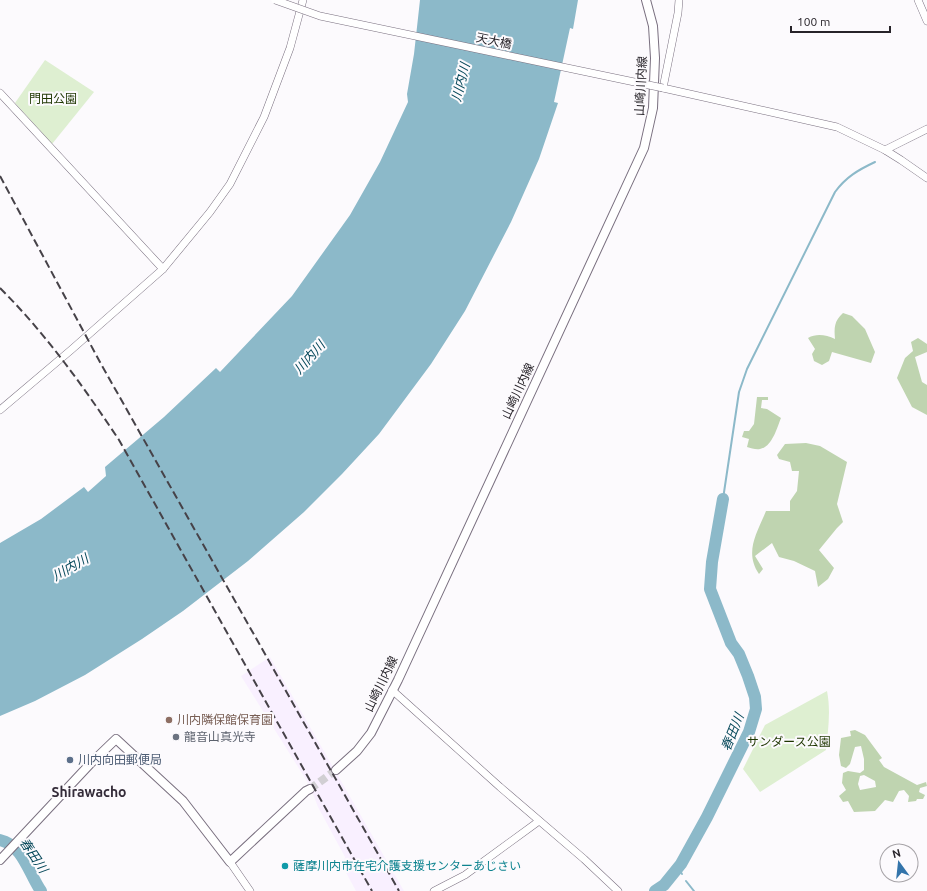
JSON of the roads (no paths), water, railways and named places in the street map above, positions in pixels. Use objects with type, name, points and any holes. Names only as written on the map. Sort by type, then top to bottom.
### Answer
[{"type":"main road","name":"山崎川内線","points":[[336,770],[357,751],[371,733],[644,148],[654,108],[655,58],[653,26],[646,0]]},
{"type":"main road","points":[[0,860],[90,764],[116,739],[183,801],[230,862],[306,791],[310,789]]},
{"type":"street","name":"天大橋","points":[[275,0],[320,16],[663,88],[837,127],[885,150],[927,178]]},
{"type":"street","points":[[0,410],[163,269],[220,198],[248,150],[264,118],[290,48],[303,0]]},
{"type":"street","points":[[663,88],[678,13],[679,0]]},
{"type":"street","points":[[918,0],[927,21]]},
{"type":"street","points":[[0,93],[124,225],[163,269]]},
{"type":"street","points":[[885,150],[927,129]]},
{"type":"street","points":[[392,690],[462,754],[584,859],[618,891]]},
{"type":"street","points":[[434,891],[465,875],[539,821]]},
{"type":"street","points":[[230,862],[250,891]]},
{"type":"water","name":"川内川","points":[[420,0],[578,0],[573,29],[570,28],[554,102],[558,103],[539,159],[511,222],[465,311],[431,364],[379,434],[304,512],[248,561],[183,611],[85,675],[35,701],[0,716],[0,543],[41,519],[84,487],[88,492],[106,476],[105,467],[164,417],[216,368],[220,372],[292,296],[350,215],[380,162],[408,102],[407,94],[414,54]]},
{"type":"waterway","points":[[723,499],[739,392],[747,369],[835,192],[853,174],[875,162]]},
{"type":"waterway","name":"春田川","points":[[655,891],[664,885],[681,864],[707,817],[749,732],[756,709],[755,697],[748,676],[739,654],[731,643],[710,589],[712,562],[723,499]]},
{"type":"waterway","name":"春田川","points":[[0,840],[8,843],[20,854],[41,891]]},
{"type":"waterway","name":"春田川","points":[[678,868],[682,874]]},
{"type":"waterway","points":[[686,881],[694,891]]},
{"type":"tunnel","points":[[310,789],[336,770]]},
{"type":"railway","points":[[0,176],[101,364],[399,891]]},
{"type":"railway","points":[[0,288],[33,324],[63,361],[119,440],[372,891]]},
{"type":"place","name":"川内隣保館保育園","points":[[169,720]]},
{"type":"place","name":"龍音山真光寺","points":[[176,737]]},
{"type":"place","name":"川内向田郵便局","points":[[70,760]]},
{"type":"place","name":"薩摩川内市在宅介護支援センターあじさい","points":[[285,866]]},
{"type":"district","name":"Shirawacho","points":[[89,792]]},
{"type":"park label","name":"門田公園","points":[[53,99]]},
{"type":"park label","name":"サンダース公園","points":[[789,742]]}]
